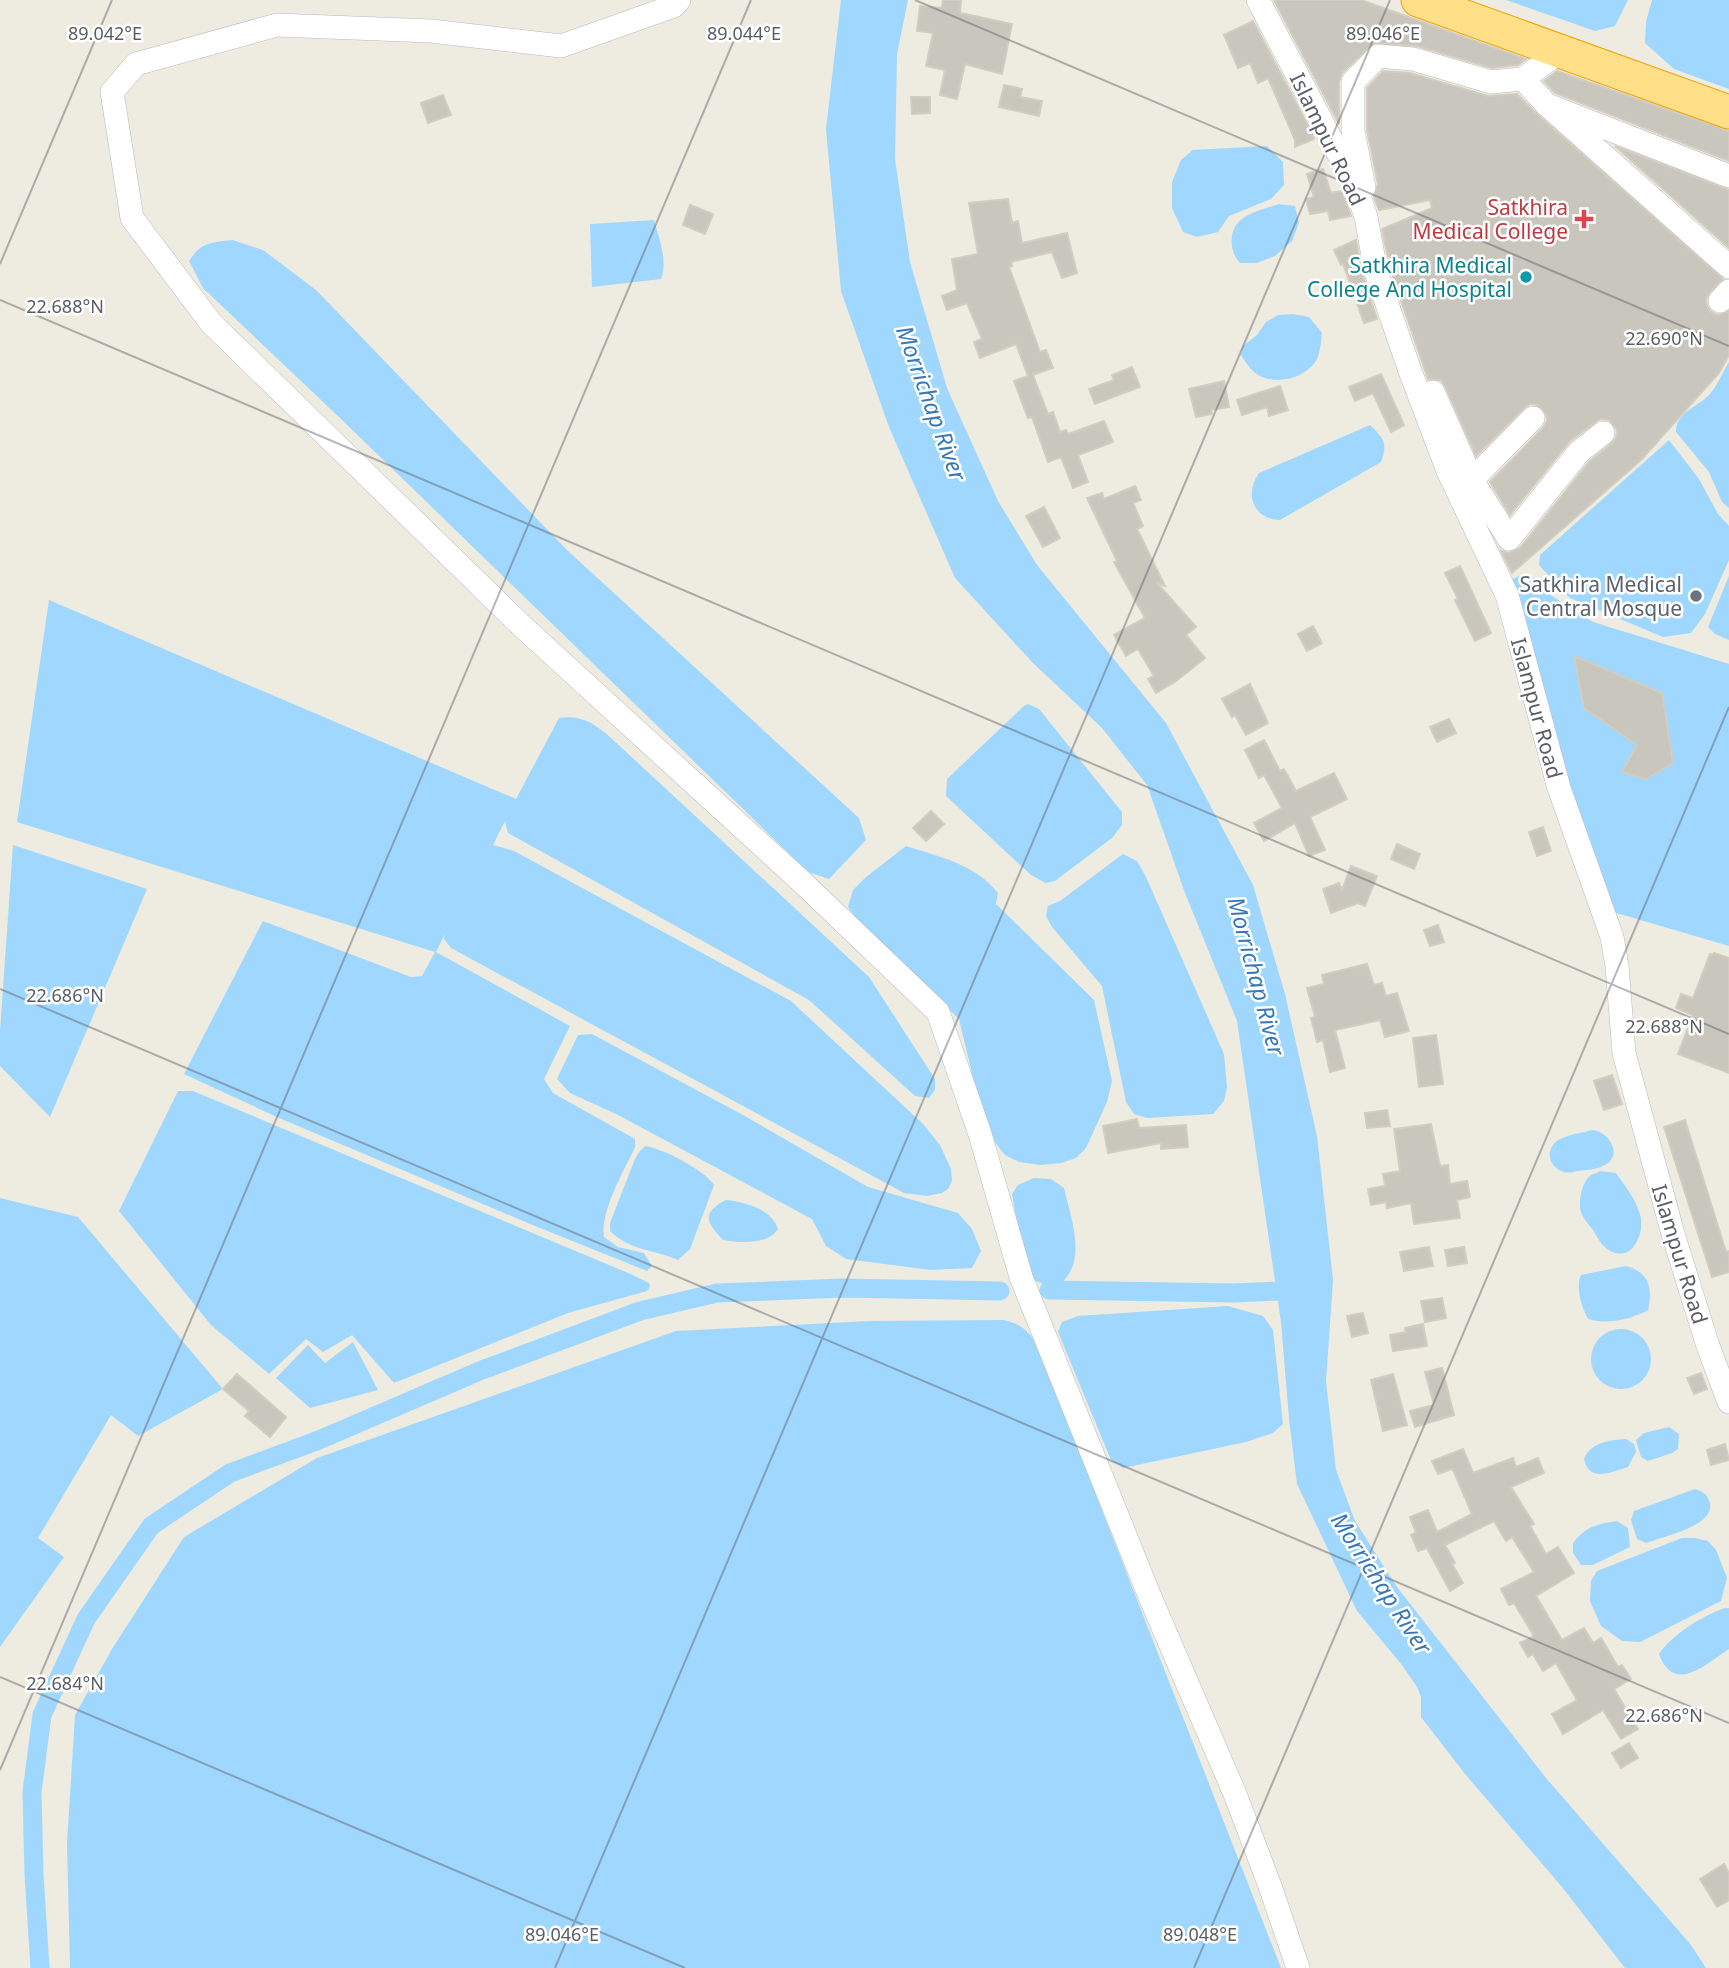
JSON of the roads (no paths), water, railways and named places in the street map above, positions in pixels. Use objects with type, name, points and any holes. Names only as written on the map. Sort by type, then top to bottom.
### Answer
[{"type":"highway","points":[[1430,2],[1559,52],[1729,112]]},
{"type":"street","points":[[679,0],[674,6],[561,46],[431,31],[277,24],[136,64],[112,92],[132,218],[211,323],[524,628],[802,882],[938,1012],[980,1134],[1021,1277],[1145,1585],[1235,1794],[1297,1968]]},
{"type":"street","name":"Islampur Road","points":[[1258,0],[1356,187],[1366,217],[1376,271],[1414,381],[1448,471],[1506,593],[1559,788],[1612,937],[1623,1053],[1676,1247],[1729,1402]]},
{"type":"street","points":[[1559,52],[1524,79],[1491,82],[1413,59],[1378,56],[1353,82],[1353,131],[1386,277],[1472,480],[1509,540],[1579,452],[1603,433]]},
{"type":"street","points":[[1524,79],[1547,105],[1729,267]]},
{"type":"street","points":[[1547,105],[1729,176]]},
{"type":"street","points":[[1472,480],[1533,418]]},
{"type":"water","name":"Morrichap River","points":[[841,0],[908,0],[897,54],[895,159],[910,262],[947,388],[998,501],[1037,565],[1166,723],[1253,885],[1285,994],[1317,1136],[1333,1280],[1326,1381],[1336,1470],[1355,1521],[1397,1587],[1546,1778],[1691,1945],[1706,1968],[1625,1968],[1562,1887],[1465,1774],[1421,1717],[1421,1697],[1417,1687],[1357,1611],[1297,1484],[1281,1322],[1237,1021],[1185,893],[1147,785],[1102,728],[1033,663],[955,578],[889,427],[841,291],[826,129]]},
{"type":"water","points":[[1506,0],[1628,0],[1615,26],[1595,31]]},
{"type":"water","points":[[1652,0],[1729,0],[1729,89],[1674,69],[1645,43],[1646,22]]},
{"type":"water","points":[[1267,146],[1283,162],[1284,185],[1271,199],[1229,216],[1218,232],[1197,237],[1183,232],[1172,208],[1172,182],[1181,160],[1193,150]]},
{"type":"water","points":[[1279,204],[1295,206],[1299,223],[1292,241],[1275,256],[1257,263],[1240,263],[1232,247],[1232,234],[1237,223],[1250,214]]},
{"type":"water","points":[[654,220],[663,257],[661,279],[592,287],[590,224]]},
{"type":"water","points":[[233,240],[263,250],[316,290],[567,550],[859,818],[866,840],[829,879],[808,872],[203,288],[189,261],[198,250],[208,244]]},
{"type":"water","points":[[1278,315],[1309,317],[1322,333],[1316,361],[1296,377],[1279,380],[1262,377],[1249,367],[1241,355],[1243,346],[1257,335],[1266,322]]},
{"type":"water","points":[[1729,362],[1729,508],[1722,502],[1709,472],[1676,432],[1679,419],[1711,392]]},
{"type":"water","points":[[1370,425],[1383,442],[1381,462],[1280,520],[1271,519],[1258,510],[1252,497],[1252,489],[1259,473]]},
{"type":"water","points":[[1669,440],[1699,479],[1718,514],[1729,526],[1729,560],[1705,614],[1691,633],[1663,637],[1570,598],[1539,565],[1540,555]]},
{"type":"water","points":[[1523,574],[1532,577],[1552,596],[1593,622],[1729,664],[1729,946],[1613,912],[1507,605],[1511,580]]},
{"type":"water","points":[[1729,576],[1729,640],[1715,634],[1708,627]]},
{"type":"water","points":[[49,600],[516,799],[559,718],[581,719],[598,728],[869,977],[935,1079],[935,1090],[929,1098],[915,1096],[809,1000],[508,833],[505,821],[493,845],[514,851],[791,1001],[923,1124],[940,1145],[951,1169],[952,1181],[948,1189],[927,1196],[904,1193],[451,948],[444,939],[445,934],[436,952],[570,1026],[544,1079],[553,1093],[635,1139],[635,1147],[609,1203],[604,1237],[618,1247],[644,1253],[652,1266],[647,1271],[279,1118],[184,1074],[263,921],[411,977],[422,976],[435,952],[17,822]]},
{"type":"water","points":[[1028,704],[1039,709],[1122,812],[1122,825],[1112,838],[1055,881],[1046,883],[1031,875],[946,796],[947,779]]},
{"type":"water","points":[[13,845],[147,889],[50,1117],[0,1066]]},
{"type":"water","points":[[906,846],[968,868],[989,883],[998,893],[996,904],[1094,1000],[1112,1081],[1107,1102],[1086,1148],[1076,1158],[1040,1165],[1019,1162],[1005,1155],[989,1135],[959,1019],[863,928],[848,907],[853,890]]},
{"type":"water","points":[[1123,854],[1137,861],[1146,877],[1224,1054],[1227,1087],[1224,1101],[1213,1114],[1147,1118],[1134,1114],[1126,1102],[1102,986],[1052,927],[1046,916],[1048,906],[1060,901]]},
{"type":"water","points":[[592,1034],[743,1115],[868,1187],[958,1213],[972,1229],[981,1251],[972,1268],[931,1270],[846,1259],[826,1246],[812,1219],[618,1115],[570,1093],[557,1079],[578,1035]]},
{"type":"water","points":[[178,1091],[193,1091],[633,1275],[649,1283],[650,1287],[647,1291],[568,1313],[394,1383],[352,1335],[323,1352],[306,1339],[269,1374],[211,1325],[119,1211]]},
{"type":"water","points":[[1593,1130],[1605,1135],[1612,1145],[1614,1150],[1610,1161],[1597,1168],[1567,1173],[1557,1169],[1550,1156],[1553,1145],[1566,1137]]},
{"type":"water","points":[[645,1146],[683,1161],[702,1173],[714,1185],[690,1249],[678,1260],[634,1246],[610,1231],[610,1223],[635,1159]]},
{"type":"water","points":[[1600,1171],[1616,1173],[1641,1217],[1639,1236],[1632,1248],[1621,1254],[1604,1247],[1581,1212],[1580,1198],[1583,1187],[1591,1175]]},
{"type":"water","points":[[1034,1178],[1051,1179],[1064,1188],[1075,1239],[1075,1252],[1068,1275],[1060,1284],[1043,1283],[1033,1279],[1023,1252],[1012,1194],[1018,1185]]},
{"type":"water","points":[[0,1198],[78,1217],[223,1389],[138,1436],[111,1415],[38,1538],[64,1557],[0,1647]]},
{"type":"water","points":[[726,1200],[749,1205],[764,1212],[775,1222],[778,1229],[768,1238],[761,1240],[723,1240],[709,1218],[713,1209]]},
{"type":"water","points":[[1626,1266],[1640,1272],[1648,1282],[1648,1310],[1619,1320],[1588,1319],[1579,1291],[1581,1275]]},
{"type":"water","points":[[1228,1306],[1263,1316],[1273,1330],[1283,1424],[1273,1433],[1246,1442],[1123,1468],[1111,1460],[1058,1332],[1062,1322],[1078,1316]]},
{"type":"water","points":[[1003,1320],[1023,1328],[1037,1344],[1281,1968],[70,1968],[67,1843],[75,1715],[112,1649],[184,1537],[317,1458],[676,1331],[869,1321]]},
{"type":"water","points":[[1615,1329],[1627,1329],[1646,1342],[1651,1359],[1649,1371],[1638,1384],[1627,1389],[1615,1389],[1596,1376],[1591,1365],[1591,1353],[1604,1334]]},
{"type":"water","points":[[353,1342],[378,1390],[310,1408],[276,1378],[308,1345],[325,1363]]},
{"type":"water","points":[[1669,1427],[1679,1434],[1678,1449],[1648,1461],[1641,1457],[1636,1440],[1644,1433]]},
{"type":"water","points":[[1626,1439],[1634,1444],[1636,1452],[1628,1467],[1602,1474],[1591,1471],[1587,1466],[1584,1459],[1596,1445]]},
{"type":"water","points":[[1695,1489],[1705,1494],[1710,1504],[1704,1519],[1686,1530],[1646,1543],[1637,1539],[1631,1520],[1634,1511]]},
{"type":"water","points":[[1617,1521],[1628,1528],[1630,1547],[1593,1565],[1581,1565],[1573,1553],[1573,1543],[1592,1527]]},
{"type":"water","points":[[1682,1538],[1708,1541],[1716,1550],[1727,1578],[1721,1601],[1640,1642],[1622,1641],[1601,1626],[1590,1601],[1591,1581],[1597,1571]]},
{"type":"water","points":[[1729,1608],[1729,1649],[1691,1672],[1673,1673],[1665,1666],[1659,1654],[1672,1640],[1698,1621]]},
{"type":"waterway","points":[[40,1968],[32,1792],[42,1715],[86,1619],[151,1526],[230,1473],[319,1440],[482,1370],[640,1311],[717,1293],[843,1288],[1000,1291]]},
{"type":"waterway","points":[[1049,1290],[1234,1293],[1303,1290]]},
{"type":"place","name":"Satkhira Medical College","points":[[1584,219]]},
{"type":"place","name":"Satkhira Medical College And Hospital","points":[[1526,277]]},
{"type":"place","name":"Satkhira Medical Central Mosque","points":[[1696,596]]}]
